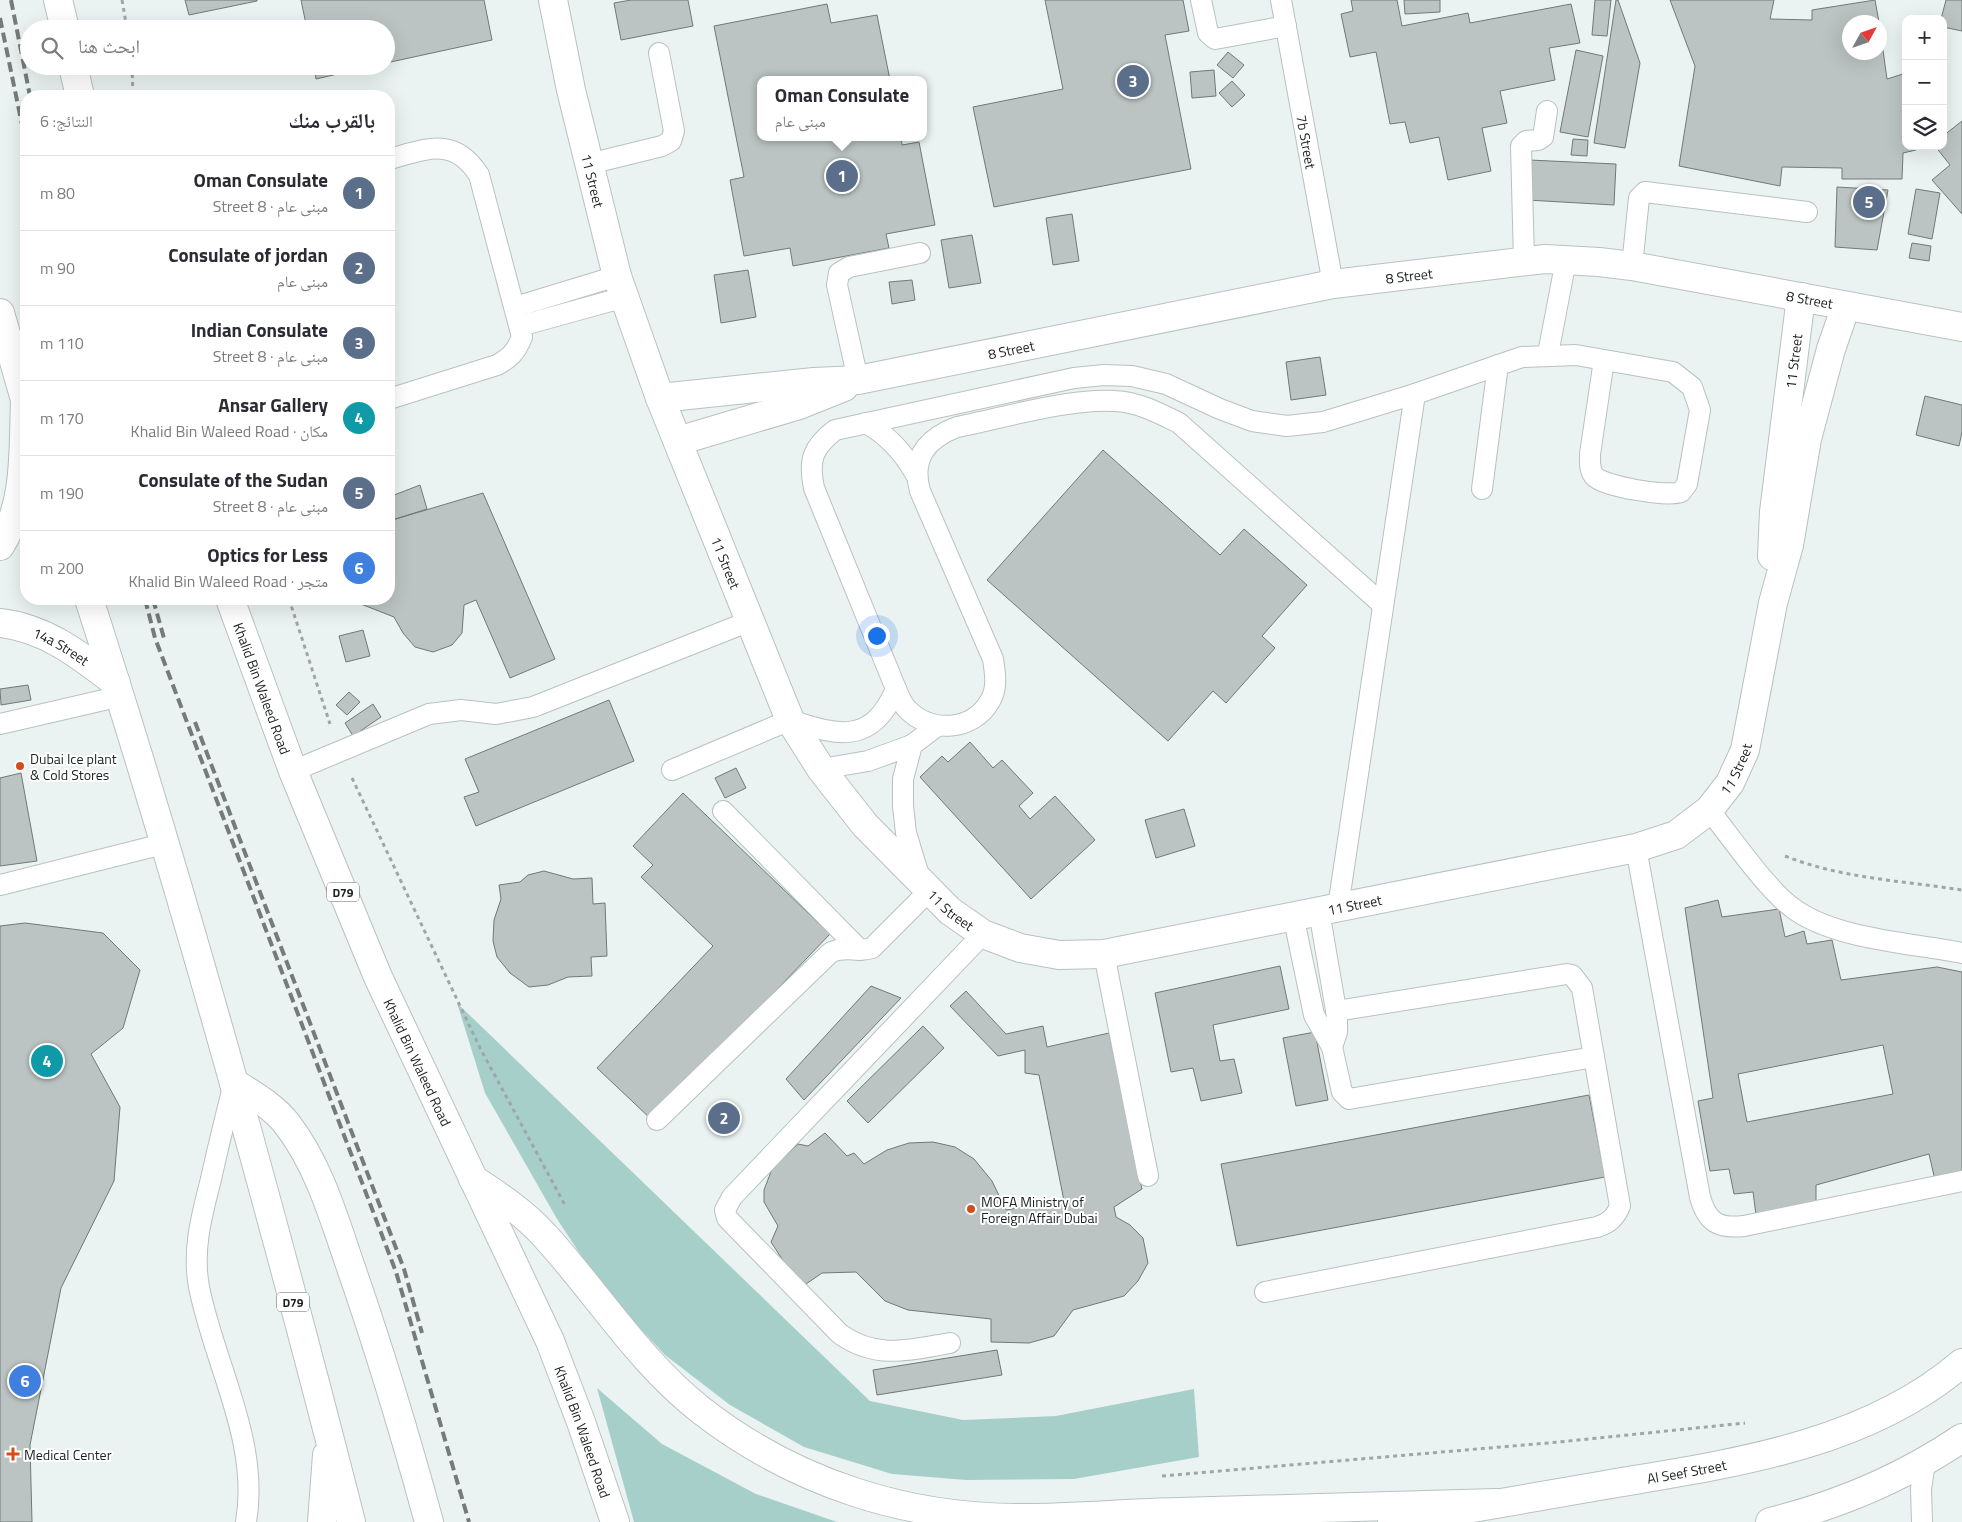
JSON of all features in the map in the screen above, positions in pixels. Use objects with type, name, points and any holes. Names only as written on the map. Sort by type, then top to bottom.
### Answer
[{"type":"main road","points":[[58,0],[63,20]]},
{"type":"main road","name":"11 Street","points":[[553,0],[589,164],[621,287],[660,398],[790,720],[821,769],[865,825],[925,887],[950,911],[983,934],[1020,948],[1059,955],[1104,954],[1636,848],[1676,835],[1709,810],[1730,783],[1745,750],[1773,603],[1788,545],[1817,394],[1846,306]]},
{"type":"main road","points":[[75,75],[79,90]]},
{"type":"main road","name":"8 Street","points":[[660,398],[806,382],[858,380],[1333,284],[1524,261],[1566,260],[1632,266],[1962,327]]},
{"type":"main road","name":"11 Street","points":[[1773,603],[1772,542],[1774,512],[1801,297]]},
{"type":"main road","points":[[0,313],[20,381]]},
{"type":"main road","name":"8 Street","points":[[678,441],[820,398],[858,380]]},
{"type":"main road","points":[[0,546],[17,505],[20,485]]},
{"type":"main road","name":"D79","points":[[91,605],[119,689],[166,844],[234,1083],[352,1522]]},
{"type":"main road","name":"Khalid Bin Waleed Road","points":[[232,605],[293,771],[378,977],[550,1341],[581,1422],[615,1522]]},
{"type":"main road","name":"14a Street","points":[[0,623],[30,630],[54,640],[77,653],[119,689]]},
{"type":"main road","points":[[234,1083],[265,1102],[286,1123],[304,1147],[316,1174],[367,1313],[408,1443],[429,1522]]},
{"type":"main road","points":[[473,1179],[522,1214],[546,1237],[629,1340],[701,1410],[750,1445],[796,1470],[850,1492],[906,1507],[963,1516],[1023,1518],[1149,1512],[1496,1503]]},
{"type":"main road","name":"Al Seef Street","points":[[1392,1522],[1683,1472],[1784,1451],[1836,1434],[1896,1407],[1962,1363]]},
{"type":"main road","points":[[322,1522],[328,1431]]},
{"type":"main road","points":[[1770,1522],[1808,1512],[1865,1491],[1925,1462],[1962,1438]]},
{"type":"lane","points":[[1201,0],[1208,33],[1215,39],[1286,26]]},
{"type":"lane","name":"7b Street","points":[[1281,0],[1333,284]]},
{"type":"lane","points":[[589,164],[662,146],[671,141],[674,131],[659,53]]},
{"type":"lane","points":[[1524,261],[1521,146],[1526,141],[1538,140],[1543,137],[1547,110]]},
{"type":"lane","points":[[395,157],[428,148],[443,148],[458,152],[471,161],[479,174],[522,338],[517,350],[508,360],[395,397]]},
{"type":"lane","points":[[1632,266],[1640,198],[1645,192],[1806,212]]},
{"type":"lane","points":[[858,380],[837,284],[839,273],[849,267],[920,253]]},
{"type":"lane","points":[[1548,354],[1566,260]]},
{"type":"lane","points":[[515,306],[621,287]]},
{"type":"lane","points":[[520,326],[621,287]]},
{"type":"lane","points":[[866,423],[879,430],[900,450],[916,475],[920,491],[993,659],[996,680],[991,700],[977,717],[958,726],[937,726],[920,720],[906,708],[896,689],[814,488],[810,471],[813,455],[822,440],[835,430],[1046,382],[1104,375],[1132,376],[1166,384],[1220,409],[1252,421],[1287,426],[1323,422],[1415,394],[1522,357],[1548,354],[1576,355],[1673,372],[1692,387],[1700,410],[1687,484],[1681,492],[1672,493],[1613,486],[1602,483],[1594,476],[1589,465],[1604,360]]},
{"type":"lane","points":[[1482,489],[1498,365]]},
{"type":"lane","points":[[1415,394],[1382,604],[1317,911],[1314,1015],[1326,1039],[1332,1046],[1342,1092],[1346,1098],[1352,1100],[1594,1056]]},
{"type":"lane","points":[[916,475],[919,458],[928,444],[940,433],[956,427],[1082,402],[1115,401],[1148,408],[1179,423],[1382,604]]},
{"type":"lane","points":[[293,771],[437,712],[461,710],[496,714],[534,706],[750,621]]},
{"type":"lane","points":[[0,724],[119,689]]},
{"type":"lane","points":[[672,770],[790,720],[840,734],[856,731],[882,714],[896,689]]},
{"type":"lane","points":[[821,769],[868,761],[912,745],[937,726]]},
{"type":"lane","points":[[657,1120],[830,953],[842,948],[860,950],[872,948],[925,887],[906,834],[903,806],[903,779],[912,745]]},
{"type":"lane","points":[[1709,810],[1772,888],[1792,908],[1816,922],[1842,931],[1962,952]]},
{"type":"lane","points":[[723,812],[860,950]]},
{"type":"lane","points":[[0,885],[166,844]]},
{"type":"lane","points":[[1636,848],[1700,1197],[1704,1211],[1714,1223],[1728,1228],[1744,1226],[1962,1181]]},
{"type":"lane","points":[[1317,911],[1336,1011],[1337,1032],[1332,1046]]},
{"type":"lane","points":[[950,1343],[890,1352],[872,1350],[854,1344],[840,1334],[727,1218],[725,1210],[739,1190],[983,934]]},
{"type":"lane","points":[[1104,954],[1148,1176]]},
{"type":"lane","points":[[1265,1292],[1607,1224],[1616,1216],[1620,1206],[1620,1195],[1582,988],[1572,975],[1567,974],[1336,1011]]},
{"type":"lane","points":[[234,1083],[196,1250],[199,1286],[246,1457],[249,1504],[246,1522]]},
{"type":"lane","points":[[1922,1522],[1921,1489],[1925,1462]]},
{"type":"path","points":[[122,0],[125,20]]},
{"type":"path","points":[[132,75],[133,90]]},
{"type":"path","points":[[291,605],[340,752],[480,1048],[568,1211]]},
{"type":"path","points":[[1778,854],[1804,864],[1838,871],[1962,890]]},
{"type":"path","points":[[1157,1477],[1559,1442],[1755,1422]]},
{"type":"shaded area","points":[[457,1003],[870,1401],[963,1420],[1056,1416],[1194,1389],[1199,1457],[1074,1479],[966,1480],[892,1474],[804,1447],[730,1405],[665,1355],[604,1290],[557,1219],[485,1093]]},
{"type":"shaded area","points":[[597,1388],[662,1444],[756,1494],[837,1522],[634,1522]]},
{"type":"building","points":[[185,0],[257,0],[257,1],[189,15]]},
{"type":"building","points":[[301,0],[484,0],[492,40],[395,61],[395,20],[305,20]]},
{"type":"building","points":[[631,0],[688,0],[693,26],[621,40],[614,3]]},
{"type":"building","points":[[1045,0],[1183,0],[1189,31],[1165,35],[1191,169],[994,207],[973,107],[1063,89]]},
{"type":"building","points":[[1351,0],[1397,0],[1402,26],[1468,13],[1470,23],[1571,4],[1580,43],[1549,48],[1555,80],[1500,91],[1507,123],[1482,128],[1491,171],[1448,180],[1439,137],[1410,143],[1405,122],[1390,124],[1376,52],[1350,57],[1341,14],[1353,11]]},
{"type":"building","points":[[1404,0],[1440,0],[1440,12],[1405,14]]},
{"type":"building","points":[[1595,0],[1611,0],[1607,36],[1592,35]]},
{"type":"building","points":[[1616,0],[1618,0],[1640,63],[1625,148],[1594,143]]},
{"type":"building","points":[[1670,0],[1774,0],[1770,19],[1812,20],[1812,10],[1875,0],[1878,15],[1842,15],[1842,60],[1884,60],[1887,79],[1902,74],[1902,150],[1916,150],[1903,153],[1902,179],[1842,179],[1842,168],[1782,167],[1780,186],[1679,166],[1695,66]]},
{"type":"building","points":[[1946,0],[1962,0],[1962,31],[1947,28],[1947,15],[1942,15]]},
{"type":"building","points":[[827,4],[831,23],[877,15],[889,76],[757,76],[757,141],[902,141],[902,145],[919,142],[935,225],[886,234],[889,248],[793,266],[790,248],[744,256],[730,180],[744,177],[714,26]]},
{"type":"building","points":[[1576,50],[1603,56],[1588,137],[1560,132]]},
{"type":"building","points":[[1228,52],[1244,65],[1233,78],[1217,65]]},
{"type":"building","points":[[1214,70],[1216,96],[1192,98],[1190,72]]},
{"type":"building","points":[[315,75],[333,75],[316,79]]},
{"type":"building","points":[[1232,81],[1245,95],[1232,107],[1219,93]]},
{"type":"building","points":[[1962,121],[1962,214],[1932,180],[1950,165],[1938,150],[1947,150],[1947,133]]},
{"type":"building","points":[[1573,139],[1588,140],[1587,156],[1571,155]]},
{"type":"building","points":[[1529,160],[1616,164],[1614,205],[1527,200]]},
{"type":"building","points":[[1837,187],[1888,190],[1877,250],[1835,247]]},
{"type":"building","points":[[1916,189],[1940,193],[1932,239],[1908,234]]},
{"type":"building","points":[[1072,214],[1079,261],[1053,265],[1046,218]]},
{"type":"building","points":[[972,235],[981,283],[949,288],[941,240]]},
{"type":"building","points":[[1912,243],[1931,246],[1929,261],[1909,258]]},
{"type":"building","points":[[748,270],[756,317],[721,323],[714,275]]},
{"type":"building","points":[[912,280],[915,300],[892,304],[889,282]]},
{"type":"building","points":[[1320,357],[1326,395],[1291,400],[1286,362]]},
{"type":"building","points":[[1925,396],[1962,405],[1962,432],[1959,446],[1916,435]]},
{"type":"building","points":[[1103,450],[1220,555],[1244,529],[1307,585],[1262,636],[1275,648],[1226,703],[1213,691],[1168,741],[987,580]]},
{"type":"building","points":[[420,485],[427,509],[395,519],[395,495]]},
{"type":"building","points":[[483,493],[555,659],[510,678],[476,600],[464,605],[462,633],[452,645],[433,652],[415,647],[403,633],[394,617],[363,605],[395,605],[395,519]]},
{"type":"building","points":[[363,630],[370,656],[346,662],[339,636]]},
{"type":"building","points":[[28,685],[31,700],[1,705],[0,689]]},
{"type":"building","points":[[349,692],[360,702],[347,715],[336,705]]},
{"type":"building","points":[[609,700],[634,761],[476,826],[464,797],[479,792],[465,759]]},
{"type":"building","points":[[373,704],[381,717],[353,736],[345,723]]},
{"type":"building","points":[[970,742],[993,768],[1002,760],[1033,793],[1019,806],[1030,819],[1055,796],[1095,840],[1031,899],[920,777],[942,756],[948,762]]},
{"type":"building","points":[[736,768],[746,788],[725,798],[715,778]]},
{"type":"building","points":[[21,773],[37,861],[0,866],[0,778]]},
{"type":"building","points":[[683,793],[830,934],[652,1120],[597,1068],[713,946],[641,877],[653,865],[633,846]]},
{"type":"building","points":[[1184,809],[1195,846],[1156,858],[1145,820]]},
{"type":"building","points":[[544,871],[573,879],[592,878],[593,904],[605,903],[607,956],[591,957],[592,976],[568,977],[548,985],[529,987],[510,973],[497,957],[493,941],[494,920],[501,899],[499,885],[520,882],[528,875]]},
{"type":"building","points":[[1718,900],[1722,917],[1779,909],[1785,937],[1804,931],[1807,944],[1832,940],[1841,980],[1937,967],[1962,972],[1962,1174],[1935,1180],[1929,1154],[1816,1185],[1816,1201],[1756,1215],[1753,1192],[1734,1194],[1729,1169],[1710,1171],[1698,1101],[1713,1098],[1685,908]],"holes":[[[1883,1045],[1893,1094],[1747,1122],[1738,1074]]]},
{"type":"building","points":[[25,923],[103,933],[140,970],[123,1028],[91,1054],[120,1107],[114,1181],[61,1288],[30,1445],[32,1522],[0,1522],[0,926]]},
{"type":"building","points":[[1280,966],[1289,1009],[1213,1025],[1220,1061],[1234,1059],[1242,1093],[1201,1101],[1193,1068],[1171,1072],[1155,993]]},
{"type":"building","points":[[871,986],[901,998],[804,1100],[786,1079]]},
{"type":"building","points":[[966,991],[1006,1034],[1043,1026],[1047,1047],[1109,1033],[1142,1189],[1114,1207],[1116,1217],[1130,1225],[1143,1238],[1148,1263],[1138,1281],[1124,1296],[1073,1310],[1054,1336],[1029,1343],[991,1342],[991,1319],[908,1310],[885,1301],[856,1272],[822,1273],[806,1284],[791,1273],[771,1242],[778,1226],[764,1202],[764,1190],[772,1169],[798,1144],[808,1146],[825,1133],[847,1156],[854,1153],[864,1164],[887,1150],[909,1143],[933,1142],[955,1147],[974,1159],[992,1181],[1006,1210],[1035,1205],[1065,1206],[1039,1075],[1025,1073],[1025,1050],[998,1056],[950,1006]]},
{"type":"building","points":[[923,1026],[944,1048],[868,1123],[847,1101]]},
{"type":"building","points":[[1315,1032],[1328,1100],[1296,1106],[1283,1038]]},
{"type":"building","points":[[1589,1095],[1605,1177],[1237,1246],[1221,1164]]},
{"type":"building","points":[[997,1350],[1002,1375],[877,1395],[873,1370]]},
{"type":"railway","points":[[11,0],[20,45]]},
{"type":"railway","points":[[0,18],[20,115]]},
{"type":"railway","points":[[26,75],[29,90]]},
{"type":"railway","points":[[147,605],[155,638],[396,1272],[469,1522]]},
{"type":"railway","points":[[155,605],[165,642]]},
{"type":"railway","points":[[195,722],[404,1269],[422,1333]]},
{"type":"place","name":"Indian Consulate","points":[[1133,81]]},
{"type":"place","name":"Oman Consulate","points":[[842,176]]},
{"type":"place","name":"Consulate of the Sudan","points":[[1869,202]]},
{"type":"place","name":"Dubai Ice plant & Cold Stores","points":[[20,766]]},
{"type":"place","name":"Ansar Gallery","points":[[47,1061]]},
{"type":"place","name":"Consulate of jordan","points":[[724,1118]]},
{"type":"place","name":"MOFA Ministry of Foreign Affair Dubai","points":[[971,1209]]},
{"type":"place","name":"Optics for Less","points":[[25,1381]]},
{"type":"place","name":"Medical Center","points":[[13,1454]]}]
